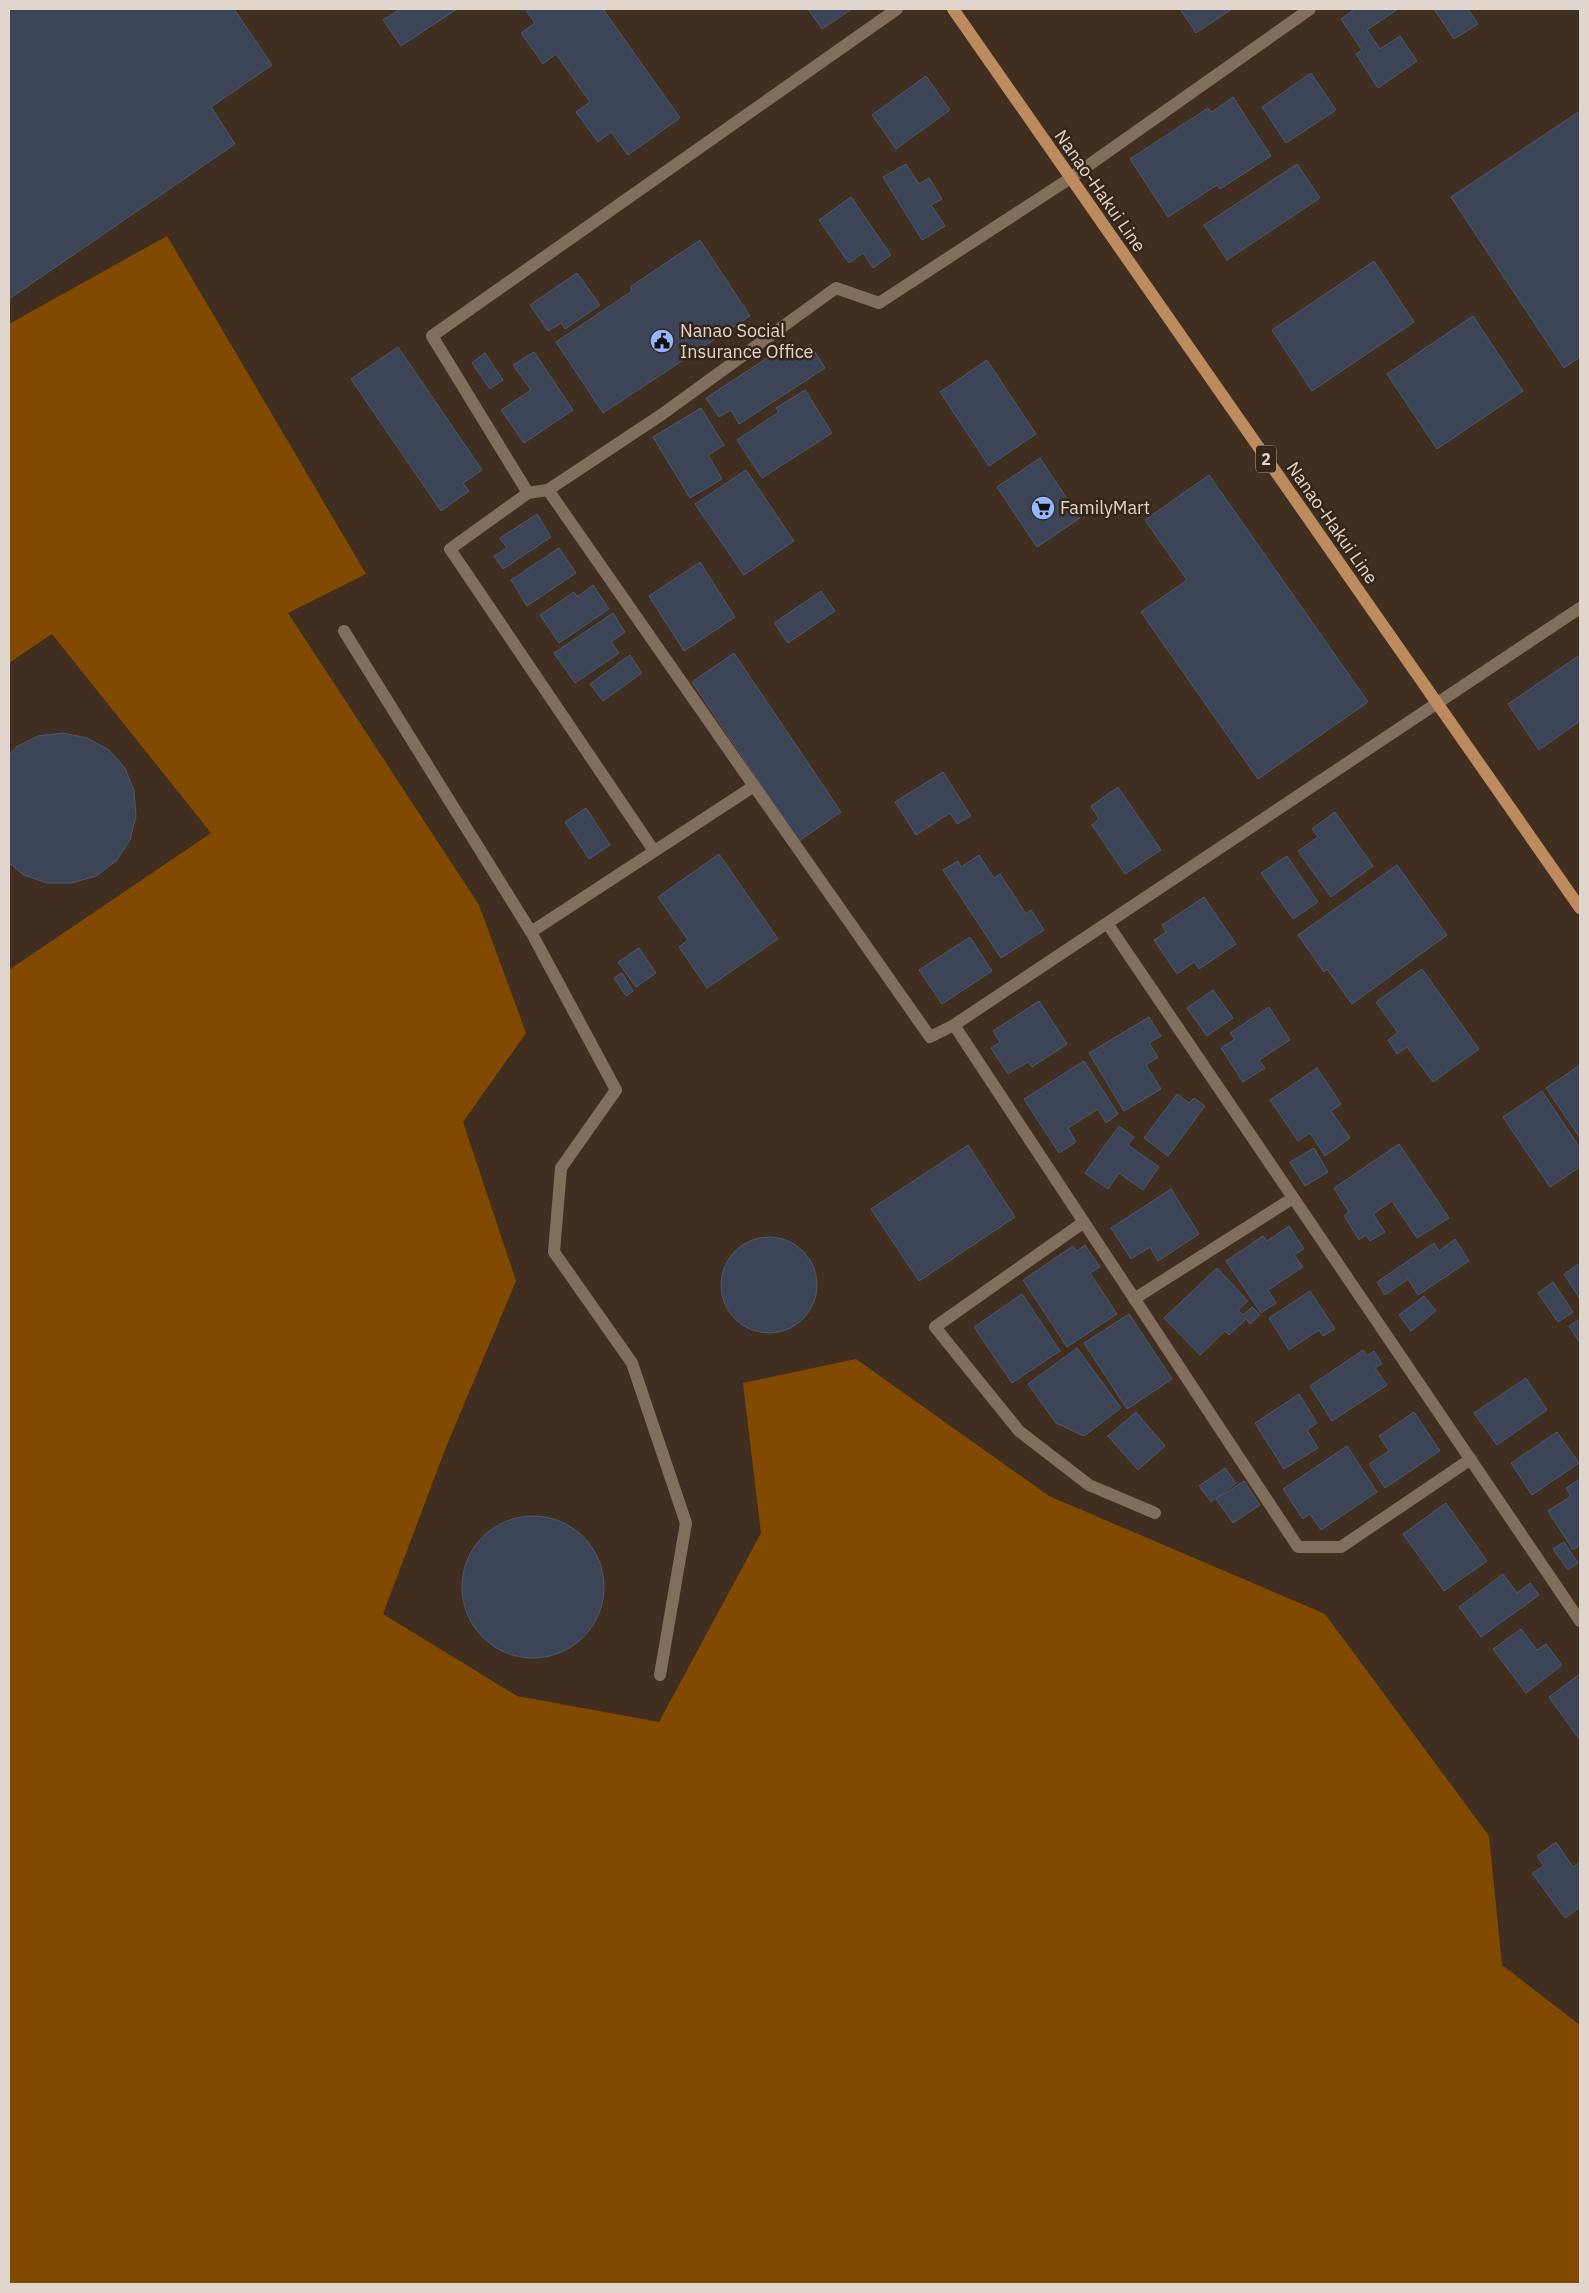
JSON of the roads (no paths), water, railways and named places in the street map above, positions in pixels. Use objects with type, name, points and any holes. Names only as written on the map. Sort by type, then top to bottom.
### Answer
[{"type":"main road","name":"Nanao-Hakui Line","points":[[953,9],[1580,908]]},
{"type":"street","points":[[528,492],[432,336],[897,9]]},
{"type":"street","points":[[654,851],[450,549],[528,492],[548,490],[661,415],[836,288],[879,303],[1070,179],[1310,9]]},
{"type":"street","points":[[548,490],[930,1037],[954,1025],[1580,608]]},
{"type":"street","points":[[344,631],[531,932],[616,1090],[561,1168],[554,1252],[632,1363],[686,1523],[660,1675]]},
{"type":"street","points":[[531,932],[754,786]]},
{"type":"street","points":[[1107,923],[1580,1621]]},
{"type":"street","points":[[954,1025],[1298,1547],[1341,1547],[1471,1459]]},
{"type":"street","points":[[1134,1299],[1294,1198]]},
{"type":"street","points":[[1084,1222],[935,1327],[1019,1431],[1089,1485],[1155,1513]]},
{"type":"place","name":"Nanao Social Insurance Office","points":[[662,341]]},
{"type":"place","name":"FamilyMart","points":[[1043,508]]}]
